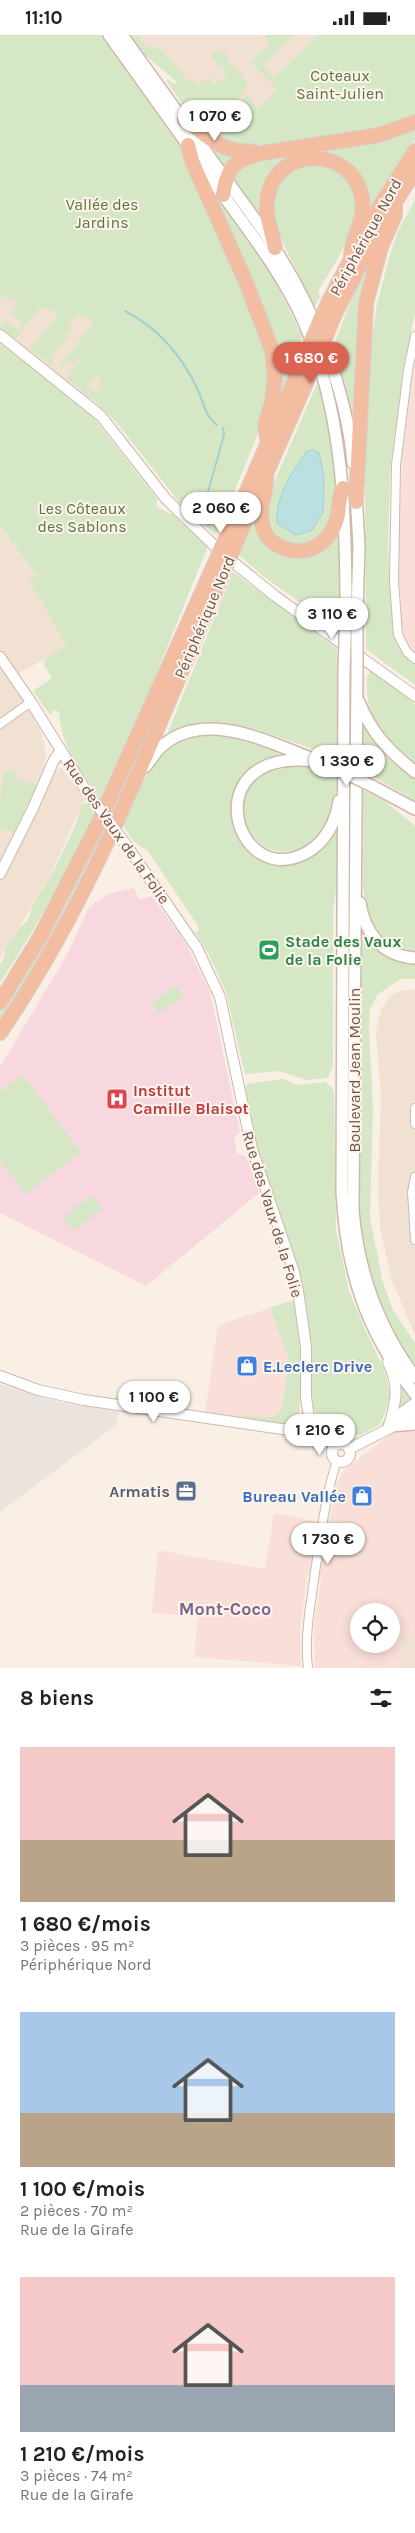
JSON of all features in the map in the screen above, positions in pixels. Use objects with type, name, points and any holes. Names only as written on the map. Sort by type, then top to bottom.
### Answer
[{"type":"highway","points":[[184,120],[220,146],[238,152],[262,153]]},
{"type":"highway","points":[[224,195],[226,179],[240,160],[262,153],[379,135],[415,122]]},
{"type":"highway","points":[[188,145],[192,161],[245,279],[270,345],[275,379],[272,402],[265,425],[268,444]]},
{"type":"highway","name":"Périphérique Nord","points":[[0,1033],[55,946],[86,888],[131,787],[239,523],[268,444],[301,379],[333,306],[351,257],[373,217],[415,151]]},
{"type":"highway","points":[[275,248],[267,215],[270,188],[280,173],[293,163],[319,158],[335,162],[344,167],[358,182],[363,206],[361,223],[351,245],[351,257]]},
{"type":"highway","name":"Périphérique Nord","points":[[333,306],[415,171]]},
{"type":"highway","points":[[356,502],[365,312],[370,282],[380,247],[395,215],[395,202]]},
{"type":"highway","name":"Périphérique Nord","points":[[239,523],[266,474],[301,379]]},
{"type":"highway","points":[[266,474],[268,484],[260,513],[264,531],[274,543],[294,551],[309,550],[324,541],[335,526],[343,489]]},
{"type":"highway","name":"Périphérique Nord","points":[[0,1002],[40,937],[98,824],[216,576]]},
{"type":"main road","points":[[109,35],[224,195]]},
{"type":"main road","name":"Boulevard Jean Moulin","points":[[122,35],[275,248],[312,317],[335,377],[351,438],[359,546],[352,611]]},
{"type":"main road","name":"Boulevard Jean Moulin","points":[[224,195],[269,261],[303,320],[324,382],[337,443],[343,489],[357,668],[354,1227],[361,1264],[376,1310],[395,1348],[415,1377]]},
{"type":"main road","points":[[352,611],[344,671],[342,1192],[344,1229],[351,1269],[359,1295],[377,1339],[415,1394]]},
{"type":"main road","points":[[357,698],[372,729],[388,748],[415,772]]},
{"type":"main road","points":[[131,787],[160,747],[181,734],[196,731],[224,730],[237,732],[327,764],[415,809]]},
{"type":"main road","points":[[327,764],[296,759],[277,762],[261,769],[247,780],[236,804],[238,823],[245,838],[258,851],[278,858],[290,858],[302,855],[318,846],[330,830],[338,811],[344,767]]},
{"type":"main road","points":[[391,797],[415,818]]},
{"type":"main road","points":[[355,876],[362,916],[373,938],[387,950],[399,956],[415,958]]},
{"type":"main road","points":[[389,1426],[415,1424]]},
{"type":"street","points":[[0,335],[101,416],[166,499],[222,553],[275,596],[415,696]]},
{"type":"street","points":[[415,335],[396,465],[394,582],[398,635],[407,652],[415,659]]},
{"type":"street","name":"Rue des Vaux de la Folie","points":[[0,657],[31,702],[83,786],[197,948],[220,997],[250,1142],[294,1272],[300,1297],[306,1347],[306,1397],[313,1428]]},
{"type":"street","points":[[0,724],[31,702]]},
{"type":"street","points":[[0,873],[3,861],[33,808],[54,760],[61,750]]},
{"type":"street","points":[[415,1108],[415,1124]]},
{"type":"street","points":[[415,1177],[412,1192],[415,1240]]},
{"type":"street","points":[[377,1339],[391,1368],[398,1396],[389,1426]]},
{"type":"street","points":[[0,1377],[38,1390],[110,1404],[295,1431],[313,1428],[335,1446]]},
{"type":"street","points":[[389,1426],[396,1417],[415,1403]]},
{"type":"street","points":[[349,1449],[389,1426],[402,1422],[415,1412]]},
{"type":"street","points":[[335,1446],[344,1444],[349,1449],[350,1454],[348,1459],[337,1461]]},
{"type":"street","points":[[308,1668],[306,1650],[308,1624],[323,1521],[337,1461],[332,1454],[335,1446]]},
{"type":"shaded area","points":[[130,35],[318,35],[274,78],[284,90],[242,131],[145,55]]},
{"type":"shaded area","points":[[0,296],[67,315],[98,315],[112,373],[83,408],[29,366],[0,365]]},
{"type":"shaded area","points":[[415,360],[415,653],[405,639],[401,621],[398,557],[402,458]]},
{"type":"shaded area","points":[[0,526],[36,576],[29,580],[66,647],[9,679],[30,710],[42,734],[46,753],[44,769],[56,772],[61,768],[85,798],[49,877],[0,959]]},
{"type":"shaded area","name":"Institut Camille Blaisot","points":[[134,888],[139,900],[151,896],[159,906],[186,944],[210,992],[240,1132],[234,1139],[237,1154],[246,1156],[259,1193],[146,1286],[0,1213],[0,1067],[68,953],[89,907],[108,894]]},
{"type":"shaded area","points":[[415,989],[415,1335],[392,1281],[380,1229],[378,1186],[381,1095],[376,1033],[381,1009],[390,997],[399,991]]},
{"type":"shaded area","points":[[294,1300],[301,1351],[300,1412],[297,1419],[291,1423],[281,1425],[205,1413],[218,1325]]},
{"type":"shaded area","points":[[0,1384],[54,1401],[119,1412],[116,1425],[0,1512]]},
{"type":"shaded area","points":[[415,1428],[415,1637],[402,1636],[400,1668],[315,1668],[314,1626],[323,1577],[307,1575],[300,1630],[301,1666],[194,1657],[198,1616],[152,1613],[158,1550],[265,1569],[274,1513],[329,1524],[335,1488],[344,1470],[399,1429]]},
{"type":"shaded area","points":[[402,1636],[415,1637],[415,1668],[400,1668]]},
{"type":"green space","name":"Vallée des Jardins","points":[[0,35],[101,35],[109,47],[112,45],[189,156],[202,185],[271,368],[266,414],[219,529],[214,534],[179,502],[113,418],[67,378],[81,359],[78,359],[73,365],[67,361],[62,369],[60,367],[92,324],[93,319],[76,316],[69,326],[72,329],[65,338],[67,339],[50,358],[55,363],[53,366],[30,350],[59,313],[40,307],[16,339],[0,328],[6,321],[18,330],[23,324],[11,314],[20,302],[0,296]],"holes":[[[96,375],[101,379],[98,383],[102,386],[95,393],[86,386]]]},
{"type":"green space","name":"Coteaux Saint-Julien","points":[[136,35],[147,47],[160,48],[189,82],[192,80],[197,86],[209,77],[214,85],[227,75],[222,66],[219,68],[210,56],[217,50],[221,54],[225,51],[230,64],[241,72],[247,83],[246,88],[237,101],[239,102],[247,95],[258,109],[278,90],[251,62],[270,43],[264,35],[295,35],[263,65],[274,78],[318,35],[415,35],[415,117],[392,127],[258,149],[232,147],[193,120],[166,80],[168,79],[174,84],[177,82],[145,55],[131,36]]},
{"type":"green space","points":[[415,127],[415,140],[366,215],[341,161],[280,168],[265,224],[230,176],[241,162]]},
{"type":"green space","points":[[205,140],[237,153],[226,171]]},
{"type":"green space","points":[[311,164],[334,168],[349,180],[356,194],[356,211],[352,229],[335,264],[318,291],[320,297],[314,307],[275,226],[273,197],[286,175],[299,166]]},
{"type":"green space","points":[[208,181],[268,267],[302,336],[283,390],[277,388],[279,380]]},
{"type":"green space","points":[[415,200],[415,313],[404,364],[390,470],[388,547],[393,631],[398,646],[415,664],[415,685],[366,649],[365,471],[368,365],[377,305],[398,231]]},
{"type":"green space","points":[[376,247],[357,463],[331,353],[354,292]]},
{"type":"green space","name":"Les Côteaux des Sablons","points":[[0,345],[29,365],[93,417],[158,500],[156,503],[158,508],[172,514],[208,546],[104,803],[74,761],[64,737],[59,712],[53,710],[51,716],[33,691],[52,678],[44,665],[45,659],[66,646],[29,580],[36,575],[0,526]]},
{"type":"green space","points":[[320,377],[333,453],[335,495],[333,513],[328,527],[317,539],[300,544],[292,544],[284,542],[271,531],[267,520],[266,501]]},
{"type":"green space","points":[[257,516],[259,525],[300,554],[341,519],[340,631],[263,576],[238,554]]},
{"type":"green space","points":[[233,572],[337,649],[339,759],[253,729],[219,722],[205,722],[168,732]]},
{"type":"green space","points":[[350,658],[353,659],[350,1221],[359,1265],[372,1307],[390,1346],[415,1383],[415,1388],[382,1335],[370,1310],[354,1258],[347,1201]]},
{"type":"green space","points":[[370,671],[415,704],[415,767],[388,741],[376,725],[367,689]]},
{"type":"green space","points":[[360,714],[396,763],[415,779],[415,801],[361,769]]},
{"type":"green space","name":"Stade des Vaux de la Folie","points":[[217,734],[279,751],[278,758],[248,774],[240,783],[235,794],[233,818],[236,830],[249,850],[258,857],[263,860],[284,863],[310,858],[324,846],[340,819],[339,864],[333,913],[333,1067],[327,1078],[306,1080],[279,1071],[245,1074],[226,992],[210,957],[195,932],[199,931],[198,926],[148,851],[133,841],[123,825],[147,776],[155,763],[166,752],[179,743],[196,737]]},
{"type":"green space","points":[[319,766],[340,776],[332,815],[323,831],[313,841],[297,850],[277,851],[262,845],[250,833],[244,818],[242,802],[246,786],[256,774],[273,767]]},
{"type":"green space","points":[[14,771],[16,779],[38,785],[23,810],[25,813],[16,833],[0,828],[0,800],[4,772]]},
{"type":"green space","points":[[363,790],[386,802],[415,826],[415,954],[384,944],[370,926],[363,888]]},
{"type":"green space","points":[[117,802],[63,922],[0,1025],[0,1008],[67,896]]},
{"type":"green space","points":[[89,803],[94,814],[92,825],[32,932],[0,983],[0,964],[6,948],[20,927],[28,920],[33,905],[56,866],[75,826],[82,804]]},
{"type":"green space","points":[[359,923],[369,939],[388,957],[396,961],[415,962],[415,979],[400,979],[377,995],[370,1009],[369,1027],[373,1109],[370,1217],[382,1279],[393,1310],[415,1343],[415,1366],[393,1331],[378,1295],[366,1257],[359,1217]]},
{"type":"green space","points":[[176,985],[184,995],[159,1013],[152,1004]]},
{"type":"green space","points":[[23,1075],[81,1152],[25,1194],[0,1160],[0,1092]]},
{"type":"green space","points":[[283,1079],[297,1085],[326,1082],[332,1088],[334,1094],[336,1230],[349,1291],[384,1369],[391,1395],[380,1425],[360,1435],[337,1432],[321,1421],[312,1405],[309,1330],[304,1295],[249,1123],[243,1092],[247,1084]]},
{"type":"green space","points":[[91,1195],[102,1208],[74,1231],[63,1218]]},
{"type":"green space","points":[[294,1300],[301,1351],[299,1415],[294,1421],[286,1424],[269,1424],[234,1416],[272,1417],[278,1413],[283,1404],[289,1360],[270,1308]]},
{"type":"green space","points":[[400,1384],[414,1399],[395,1414]]},
{"type":"water","points":[[314,450],[319,453],[324,477],[323,513],[311,531],[295,535],[277,523],[279,503],[295,468],[307,451]]},
{"type":"waterway","points":[[125,311],[148,325],[176,354],[191,376],[207,413],[217,425]]},
{"type":"waterway","points":[[209,524],[202,513],[224,435],[223,428]]},
{"type":"place","name":"Stade des Vaux de la Folie","points":[[269,950]]},
{"type":"place","name":"Institut Camille Blaisot","points":[[117,1099]]},
{"type":"place","name":"E.Leclerc Drive","points":[[247,1366]]},
{"type":"place","name":"Armatis","points":[[186,1491]]},
{"type":"place","name":"Bureau Vallée","points":[[362,1496]]},
{"type":"district","name":"Mont-Coco","points":[[225,1609]]}]
